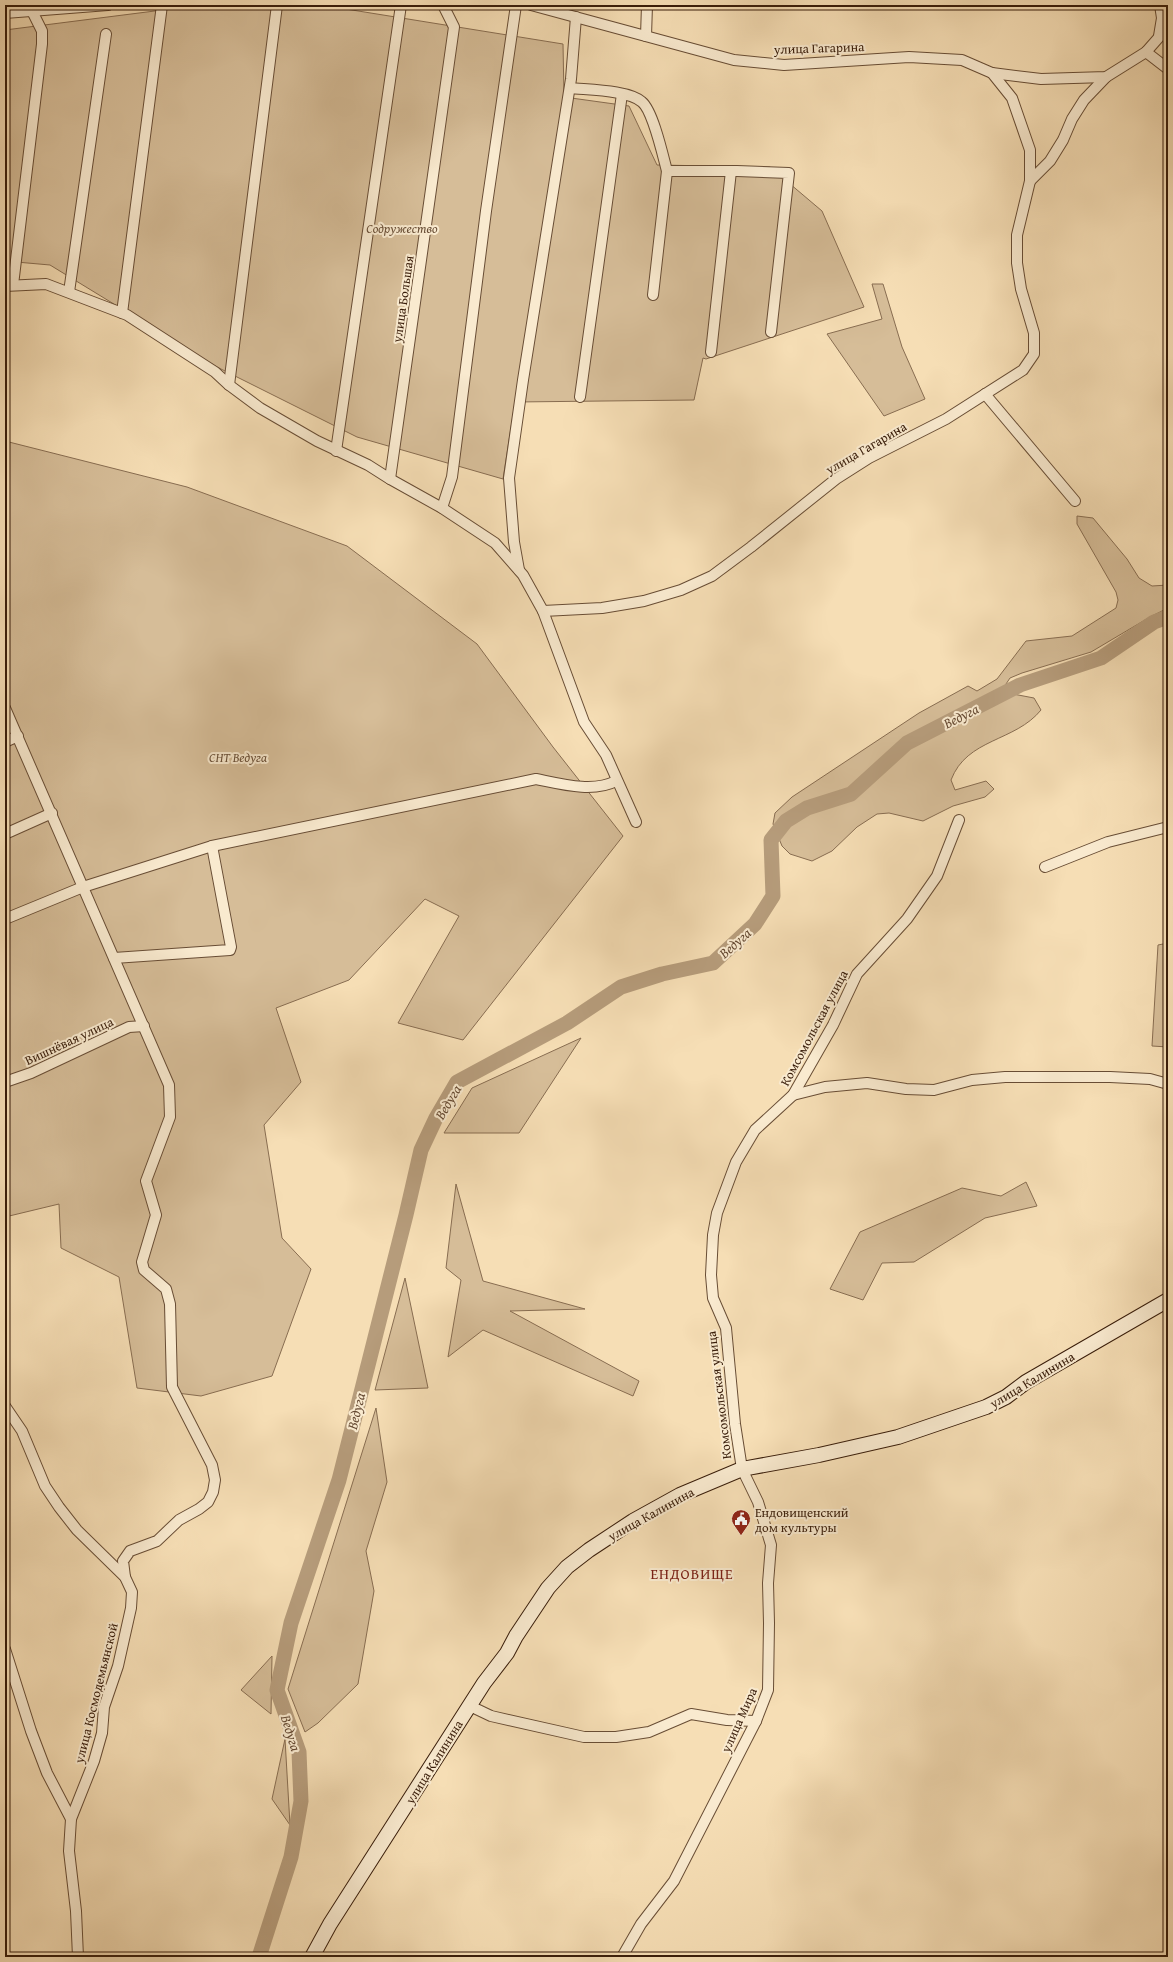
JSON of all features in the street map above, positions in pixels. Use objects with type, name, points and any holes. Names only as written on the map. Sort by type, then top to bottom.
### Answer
[{"type":"street","points":[[5,13],[108,5]]},
{"type":"street","points":[[122,313],[162,5]]},
{"type":"street","points":[[229,385],[277,5]]},
{"type":"street","points":[[336,451],[401,5]]},
{"type":"street","name":"улица Большая","points":[[390,479],[451,56],[454,27],[443,5]]},
{"type":"street","points":[[442,508],[452,477],[486,212],[516,5]]},
{"type":"street","name":"улица Гагарина","points":[[531,5],[573,12],[646,36],[734,60],[784,65],[909,57],[962,60],[992,73],[1041,79],[1106,78]]},
{"type":"street","points":[[646,36],[647,5]]},
{"type":"street","points":[[1159,36],[1162,18],[1160,5]]},
{"type":"street","points":[[32,11],[42,31],[42,44],[9,285],[46,284],[122,313],[215,372],[229,385],[260,408],[336,451],[368,465],[442,508],[495,543],[519,570],[543,611],[584,722],[606,755],[616,781],[636,822]]},
{"type":"street","points":[[519,570],[514,542],[509,478],[523,380],[570,88],[573,12]]},
{"type":"street","points":[[1030,181],[1050,162],[1063,140],[1072,119],[1084,100],[1106,78],[1146,52],[1168,27]]},
{"type":"street","points":[[69,292],[106,34]]},
{"type":"street","points":[[1146,52],[1168,69]]},
{"type":"street","name":"улица Гагарина","points":[[543,611],[602,608],[644,601],[681,590],[712,576],[751,547],[836,478],[870,458],[946,419],[1023,370],[1034,354],[1034,333],[1021,289],[1017,263],[1017,235],[1030,181],[1030,150],[1012,98],[992,73]]},
{"type":"street","points":[[570,88],[632,96],[643,102],[650,115],[667,171],[653,295]]},
{"type":"street","points":[[580,397],[622,94]]},
{"type":"street","points":[[667,171],[789,173],[770,332]]},
{"type":"street","points":[[711,352],[731,171]]},
{"type":"street","points":[[985,394],[1075,502]]},
{"type":"street","points":[[5,708],[52,813],[169,1085],[170,1117],[146,1181],[156,1215],[142,1262],[144,1270],[166,1289],[170,1304],[172,1387],[212,1465],[215,1480],[210,1497],[199,1509],[179,1520],[156,1541],[130,1551],[123,1561],[124,1577]]},
{"type":"street","points":[[5,742],[18,736]]},
{"type":"street","points":[[5,918],[83,887],[212,846],[536,779],[567,785],[607,786],[616,781]]},
{"type":"street","points":[[5,834],[52,813]]},
{"type":"street","name":"Комсомольская улица","points":[[742,1469],[735,1424],[726,1328],[713,1298],[711,1275],[713,1235],[718,1213],[736,1162],[755,1130],[794,1095],[833,1025],[857,974],[907,919],[937,876],[960,820]]},
{"type":"street","points":[[1045,867],[1108,842],[1168,827]]},
{"type":"street","points":[[114,958],[230,950],[231,947],[212,846]]},
{"type":"street","name":"Вишнёвая улица","points":[[5,1082],[31,1073],[129,1027],[144,1026]]},
{"type":"street","points":[[794,1095],[825,1087],[867,1083],[906,1089],[934,1090],[972,1080],[1005,1077],[1150,1079],[1168,1084]]},
{"type":"street","name":"улица Калинина","points":[[312,1957],[330,1924],[484,1684],[507,1653],[516,1636],[548,1588],[567,1567],[589,1550],[633,1521],[680,1495],[742,1469],[868,1444],[921,1430],[986,1407],[1168,1300]]},
{"type":"street","points":[[5,1406],[22,1431],[45,1486],[59,1508],[77,1530],[124,1577]]},
{"type":"street","name":"улица Мира","points":[[622,1957],[641,1924],[674,1882],[756,1722],[768,1690],[768,1583],[771,1545],[758,1502],[742,1469]]},
{"type":"street","name":"улица Космодемьянской","points":[[78,1957],[76,1911],[69,1851],[71,1819],[94,1761],[102,1733],[104,1707],[122,1651],[131,1608],[132,1592],[124,1577]]},
{"type":"street","points":[[5,1649],[31,1731],[47,1773],[71,1819]]},
{"type":"street","points":[[470,1706],[491,1716],[584,1737],[616,1737],[649,1732],[691,1714],[727,1720],[756,1722]]},
{"type":"green space","name":"Содружество","points":[[202,5],[321,5],[563,44],[564,97],[629,106],[657,165],[770,167],[822,211],[864,307],[706,359],[703,358],[694,400],[515,402],[503,479],[357,437],[217,367],[50,265],[5,261],[5,30]]},
{"type":"green space","points":[[872,284],[883,284],[902,347],[925,399],[884,416],[827,334],[882,319]]},
{"type":"green space","name":"СНТ Ведуга","points":[[5,441],[187,487],[347,546],[477,644],[553,747],[623,836],[463,1040],[398,1023],[459,916],[425,899],[349,980],[276,1008],[301,1082],[264,1125],[282,1238],[311,1269],[272,1376],[201,1396],[137,1388],[119,1277],[61,1248],[59,1204],[5,1217]]},
{"type":"green space","points":[[1077,516],[1093,518],[1127,559],[1139,578],[1152,586],[1168,585],[1168,608],[1091,652],[1010,678],[1004,687],[1013,694],[1034,698],[1041,710],[1018,729],[980,748],[968,756],[958,766],[951,780],[955,790],[986,781],[994,789],[985,797],[953,806],[923,821],[889,813],[877,814],[857,827],[832,851],[812,861],[790,854],[782,846],[773,824],[775,813],[792,797],[919,713],[968,686],[977,691],[997,679],[1026,641],[1072,636],[1116,608],[1118,600],[1116,592],[1077,524]]},
{"type":"green space","points":[[1168,943],[1168,1047],[1152,1046],[1158,945]]},
{"type":"green space","points":[[581,1038],[519,1133],[444,1133],[472,1088]]},
{"type":"green space","points":[[1026,1182],[1037,1206],[985,1218],[914,1262],[882,1263],[863,1300],[830,1289],[860,1232],[962,1188],[1001,1196]]},
{"type":"green space","points":[[456,1184],[483,1281],[585,1309],[510,1311],[639,1381],[633,1396],[483,1330],[448,1357],[461,1280],[446,1268]]},
{"type":"green space","points":[[405,1278],[428,1388],[375,1390]]},
{"type":"green space","points":[[376,1408],[387,1482],[366,1551],[374,1591],[358,1684],[318,1723],[305,1732],[288,1689]]},
{"type":"green space","points":[[272,1656],[271,1714],[241,1690]]},
{"type":"green space","points":[[285,1739],[290,1825],[272,1799]]},
{"type":"waterway","name":"Ведуга","points":[[259,1957],[291,1857],[301,1801],[299,1752],[277,1690],[291,1623],[339,1480],[421,1150],[436,1118],[457,1082],[567,1023],[621,987],[662,974],[713,963],[755,924],[773,896],[771,840],[786,821],[807,808],[851,794],[907,743],[1020,685],[1101,658],[1154,622],[1168,617]]},
{"type":"place","name":"Ендовищенский дом культуры","points":[[741,1536]]},
{"type":"district","name":"ЕНДОВИЩЕ","points":[[692,1573]]}]
